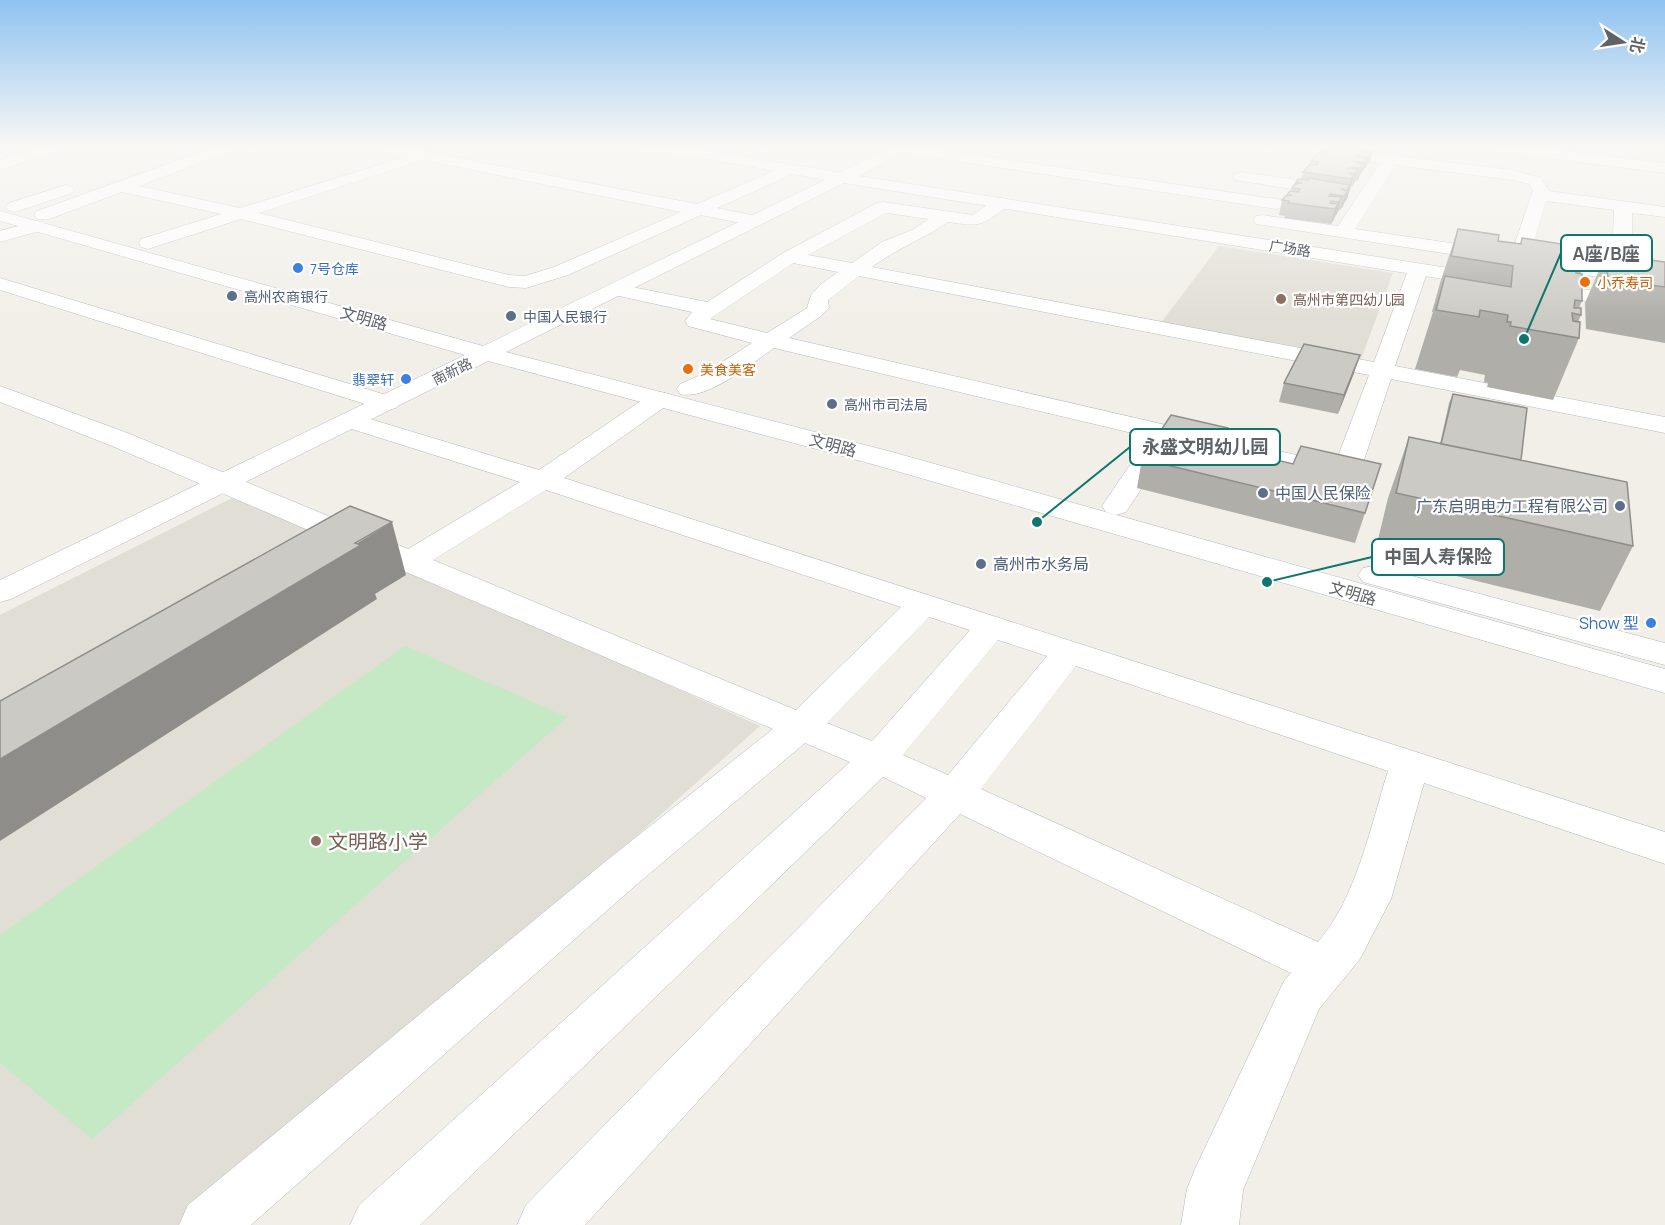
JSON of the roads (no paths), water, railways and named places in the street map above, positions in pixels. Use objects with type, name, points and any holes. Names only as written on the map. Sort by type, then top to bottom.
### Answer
[{"type":"street","points":[[0,237],[79,205]]},
{"type":"street","points":[[206,205],[497,278],[526,282],[561,271],[709,205]]},
{"type":"street","points":[[148,243],[269,205]]},
{"type":"street","points":[[673,205],[755,221]]},
{"type":"street","name":"南新路","points":[[0,592],[489,354],[787,205]]},
{"type":"street","points":[[998,205],[976,221],[884,207],[790,256],[710,309],[696,321],[1345,476],[1418,270]]},
{"type":"street","name":"广场路","points":[[1015,205],[1500,282]]},
{"type":"street","points":[[1244,241],[1275,205]]},
{"type":"street","points":[[1343,233],[1361,205]]},
{"type":"street","points":[[1519,260],[1536,205]]},
{"type":"street","points":[[1617,205],[1665,212]]},
{"type":"street","points":[[1262,220],[1603,273],[1617,272],[1623,262],[1623,206]]},
{"type":"street","name":"文明路","points":[[5,209],[489,354],[882,458],[1665,681]]},
{"type":"street","points":[[689,389],[713,378],[814,312],[818,308],[818,299],[821,294],[889,246],[918,234],[946,216]]},
{"type":"street","name":"文明路","points":[[40,221],[148,243],[1665,654]]},
{"type":"street","points":[[790,256],[1381,372],[1665,425]]},
{"type":"street","points":[[0,284],[387,403]]},
{"type":"street","points":[[1524,286],[1665,308]]},
{"type":"street","points":[[617,290],[710,309]]},
{"type":"street","points":[[0,393],[121,440],[878,759],[1326,967]]},
{"type":"street","points":[[408,562],[543,480],[660,399]]},
{"type":"street","points":[[351,421],[543,480],[924,603],[1665,848]]},
{"type":"street","points":[[1116,506],[1165,432]]},
{"type":"street","points":[[208,1225],[621,873],[801,727],[924,603]]},
{"type":"street","points":[[379,1225],[878,759],[992,626]]},
{"type":"street","points":[[546,1225],[955,794],[1070,651]]},
{"type":"street","points":[[1210,1225],[1215,1189],[1301,996],[1344,945],[1369,899],[1410,764]]},
{"type":"place","name":"7号仓库","points":[[298,268]]},
{"type":"place","name":"小乔寿司","points":[[1585,282]]},
{"type":"place","name":"高州农商银行","points":[[232,296]]},
{"type":"place","name":"高州市第四幼儿园","points":[[1281,299]]},
{"type":"place","name":"中国人民银行","points":[[511,316]]},
{"type":"place","name":"A座/B座","points":[[1524,339]]},
{"type":"place","name":"美食美客","points":[[688,369]]},
{"type":"place","name":"翡翠轩","points":[[406,379]]},
{"type":"place","name":"高州市司法局","points":[[832,404]]},
{"type":"place","name":"中国人民保险","points":[[1263,493]]},
{"type":"place","name":"广东启明电力工程有限公司","points":[[1620,506]]},
{"type":"place","name":"永盛文明幼儿园","points":[[1037,522]]},
{"type":"place","name":"高州市水务局","points":[[981,564]]},
{"type":"place","name":"中国人寿保险","points":[[1267,582]]},
{"type":"place","name":"Show 型","points":[[1651,623]]},
{"type":"place","name":"文明路小学","points":[[316,841]]}]
